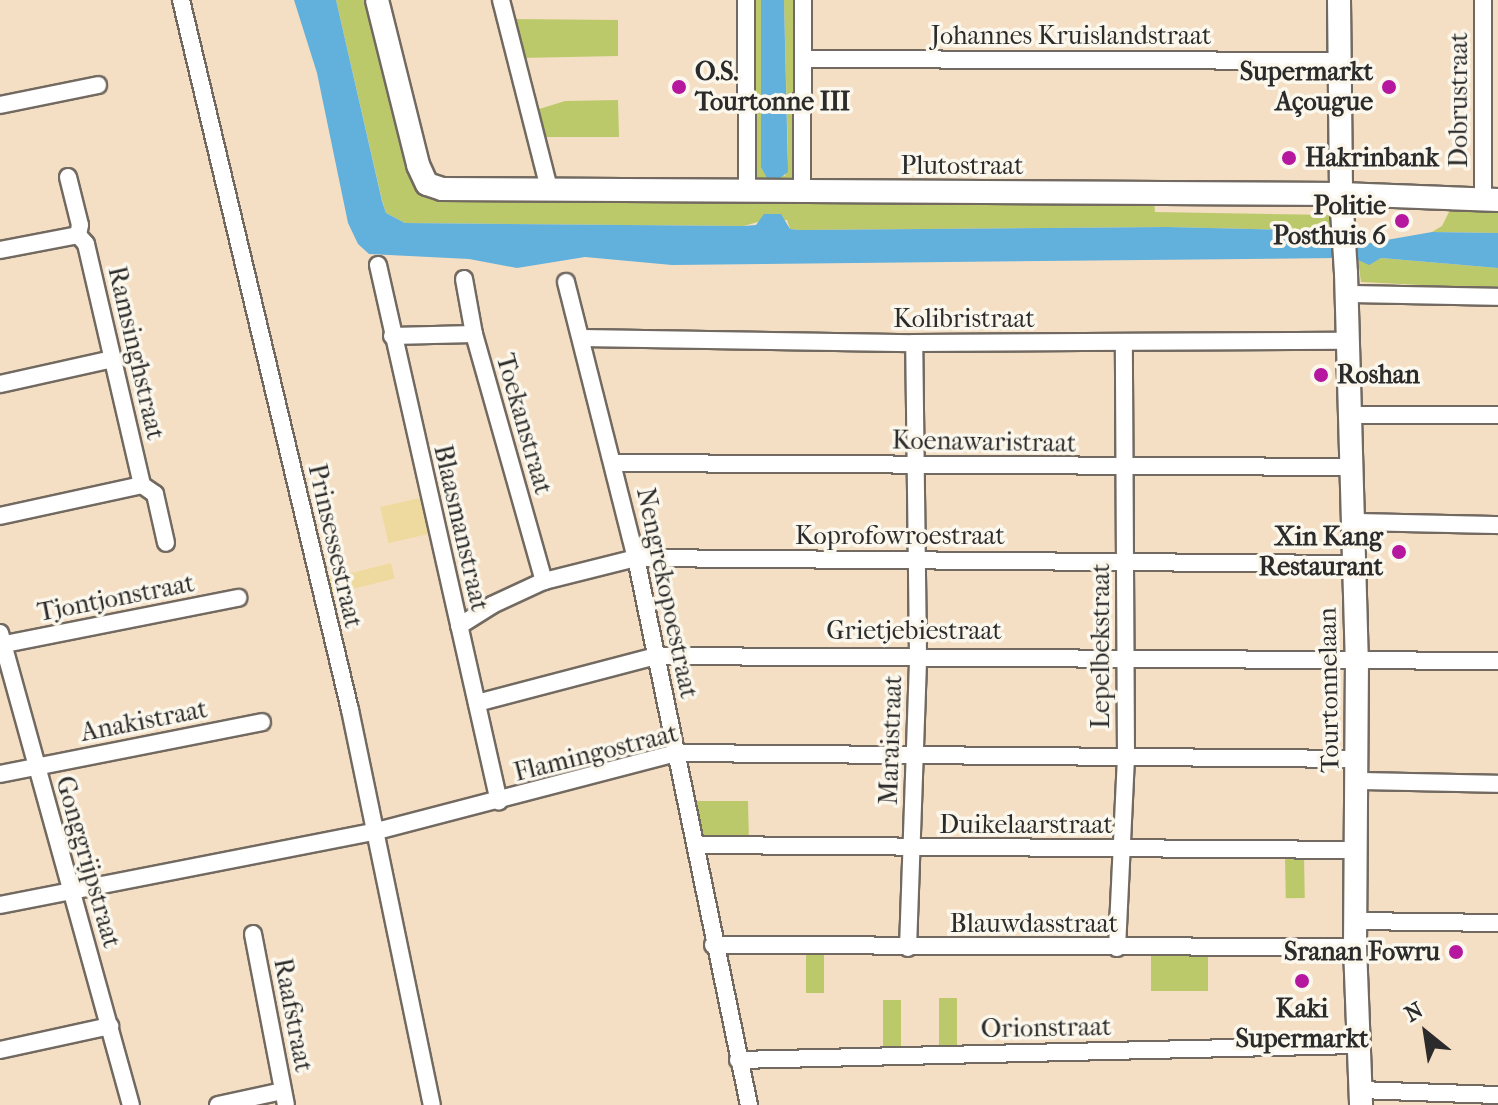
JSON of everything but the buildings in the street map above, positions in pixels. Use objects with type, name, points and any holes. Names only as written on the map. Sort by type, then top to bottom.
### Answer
[{"type":"street","name":"Prinsessestraat","points":[[181,0],[377,831],[432,1105]]},
{"type":"street","name":"Plutostraat","points":[[377,0],[418,165],[427,184],[457,190],[1341,194],[1491,200]]},
{"type":"street","points":[[501,0],[549,189]]},
{"type":"street","points":[[746,0],[747,191]]},
{"type":"street","points":[[802,193],[803,0]]},
{"type":"street","name":"Tourtonnelaan","points":[[1339,0],[1341,194],[1357,659],[1355,947],[1360,1097]]},
{"type":"street","name":"Dobrustraat","points":[[1483,0],[1491,200]]},
{"type":"street","name":"Johannes Kruislandstraat","points":[[803,59],[1339,61]]},
{"type":"street","points":[[0,105],[98,85]]},
{"type":"street","name":"Ramsinghstraat","points":[[68,177],[80,225],[78,235],[86,244],[142,485],[155,494],[166,543]]},
{"type":"street","points":[[0,250],[78,235]]},
{"type":"street","name":"Blaasmanstraat","points":[[378,265],[499,802]]},
{"type":"street","name":"Toekanstraat","points":[[464,279],[474,334],[544,581]]},
{"type":"street","name":"Nengrekopoestraat","points":[[566,282],[615,463],[696,845],[713,945],[749,1105]]},
{"type":"street","points":[[1346,284],[1498,297]]},
{"type":"street","points":[[392,336],[474,334]]},
{"type":"street","name":"Kolibristraat","points":[[581,338],[914,343],[1346,341]]},
{"type":"street","name":"Maraistraat","points":[[908,948],[918,655],[914,343]]},
{"type":"street","name":"Lepelbekstraat","points":[[1117,948],[1126,756],[1124,343]]},
{"type":"street","points":[[0,384],[113,359]]},
{"type":"street","points":[[1350,415],[1498,415]]},
{"type":"street","name":"Koenawaristraat","points":[[615,463],[1352,467]]},
{"type":"street","points":[[0,516],[142,485]]},
{"type":"street","points":[[1354,522],[1498,525]]},
{"type":"street","name":"Koprofowroestraat","points":[[459,626],[492,605],[544,581],[636,558],[1355,564]]},
{"type":"street","name":"Tjontjonstraat","points":[[1,641],[238,598]]},
{"type":"street","name":"Gonggrijpstraat","points":[[1,641],[131,1105]]},
{"type":"street","name":"Grietjebiestraat","points":[[477,703],[656,656],[918,655],[1498,661]]},
{"type":"street","name":"Anakistraat","points":[[0,774],[262,722]]},
{"type":"street","name":"Flamingostraat","points":[[0,905],[377,831],[499,802],[676,753],[1126,756],[1358,770],[1498,784]]},
{"type":"street","name":"Duikelaarstraat","points":[[696,845],[1355,850]]},
{"type":"street","points":[[1355,921],[1498,923]]},
{"type":"street","name":"Raafstraat","points":[[253,934],[284,1098]]},
{"type":"street","name":"Blauwdasstraat","points":[[713,945],[1355,947]]},
{"type":"street","points":[[0,1050],[110,1026]]},
{"type":"street","name":"Orionstraat","points":[[738,1060],[1356,1045]]},
{"type":"street","points":[[1360,1097],[1498,1095]]},
{"type":"street","points":[[218,1105],[284,1098]]},
{"type":"green space","points":[[336,0],[369,0],[416,182],[1154,200],[1155,212],[1333,215],[1334,231],[1168,227],[800,230],[790,229],[787,220],[761,221],[744,226],[405,223],[386,213]]},
{"type":"green space","points":[[752,0],[761,0],[761,167],[785,176],[788,157],[784,0],[797,0],[797,171],[794,182],[755,185]]},
{"type":"green space","points":[[511,19],[618,20],[618,56],[521,58]]},
{"type":"green space","points":[[618,100],[619,137],[542,137],[536,110],[565,101]]},
{"type":"green space","points":[[1453,204],[1498,205],[1498,233],[1432,232],[1442,226]]},
{"type":"green space","points":[[1381,258],[1498,268],[1498,289],[1361,282],[1358,260],[1369,264]]},
{"type":"green space","points":[[689,801],[748,801],[749,842],[703,841]]},
{"type":"green space","points":[[1285,854],[1304,854],[1305,898],[1286,898]]},
{"type":"green space","points":[[806,946],[824,946],[824,993],[806,993]]},
{"type":"green space","points":[[1151,949],[1208,949],[1208,991],[1151,991]]},
{"type":"green space","points":[[939,998],[957,998],[957,1047],[939,1047]]},
{"type":"green space","points":[[883,1000],[901,1000],[901,1049],[883,1049]]},
{"type":"sand","points":[[424,497],[432,533],[388,543],[380,507]]},
{"type":"sand","points":[[391,563],[395,579],[328,595],[324,580]]},
{"type":"water","points":[[294,0],[336,0],[382,201],[386,213],[405,223],[744,226],[756,225],[764,214],[781,214],[790,229],[800,230],[1168,227],[1334,231],[1336,258],[672,265],[585,257],[517,268],[469,259],[369,254],[358,244],[348,223],[317,73]]},
{"type":"water","points":[[761,0],[784,0],[788,172],[776,181],[768,180],[761,167]]},
{"type":"water","points":[[1432,232],[1498,233],[1498,268],[1381,258],[1369,265],[1358,260],[1358,245]]},
{"type":"place","name":"O.S. Tourtonne III","points":[[679,87]]},
{"type":"place","name":"Supermarkt Açougue","points":[[1389,87]]},
{"type":"place","name":"Hakrinbank","points":[[1289,158]]},
{"type":"place","name":"Politie Posthuis 6","points":[[1402,221]]},
{"type":"place","name":"Roshan","points":[[1321,375]]},
{"type":"place","name":"Xin Kang Restaurant","points":[[1399,552]]},
{"type":"place","name":"Sranan Fowru","points":[[1456,952]]},
{"type":"place","name":"Kaki Supermarkt","points":[[1302,981]]}]
